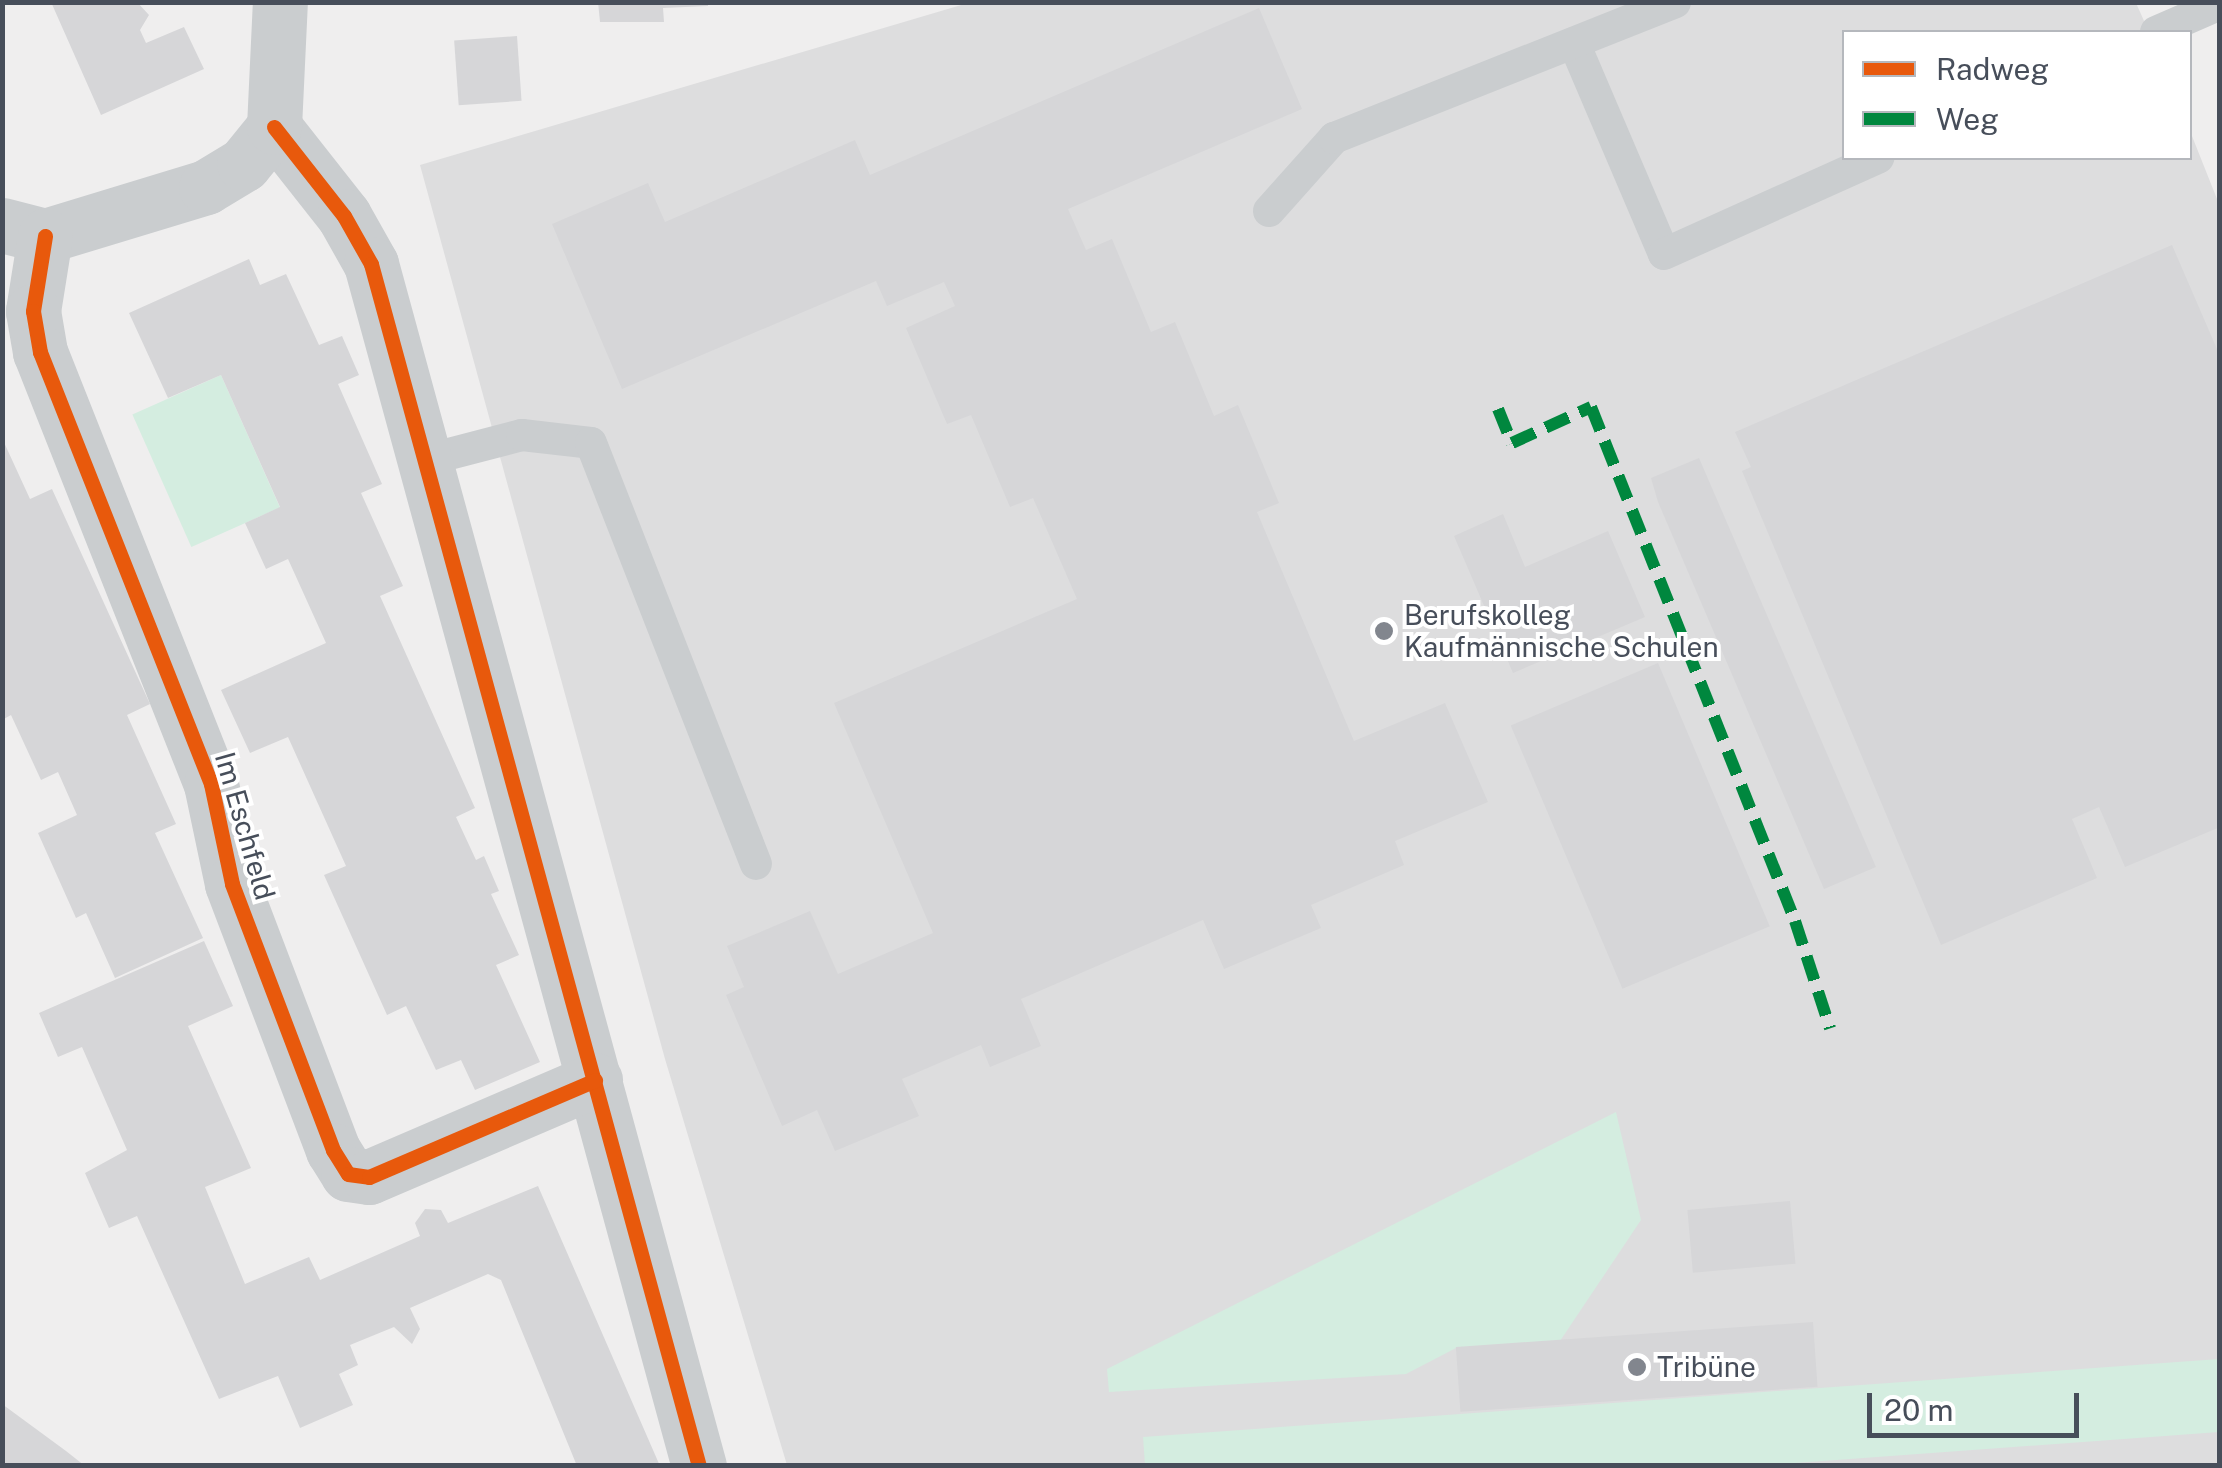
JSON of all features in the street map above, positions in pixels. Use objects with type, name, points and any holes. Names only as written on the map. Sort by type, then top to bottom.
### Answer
[{"type":"street","points":[[280,2],[274,126],[344,216],[371,264],[699,1466]]},
{"type":"street","name":"Im Eschfeld","points":[[274,126],[244,164],[206,186],[24,231],[40,352],[211,784],[232,884],[333,1150],[348,1174],[369,1177],[596,1080]]},
{"type":"lane","points":[[1269,211],[1334,138],[1675,2]]},
{"type":"lane","points":[[2161,30],[2220,4]]},
{"type":"lane","points":[[1574,43],[1664,254],[1874,160]]},
{"type":"lane","points":[[426,460],[522,434],[591,443],[756,864]]},
{"type":"shaded area","name":"Berufskolleg Kaufmännische Schulen","points":[[968,3],[2136,3],[2148,30],[1842,30],[1842,160],[2192,160],[2192,136],[2219,204],[2219,1465],[787,1465],[665,1059],[420,165]]},
{"type":"green space","points":[[221,375],[280,507],[191,547],[132,414]]},
{"type":"green space","points":[[1616,1112],[1641,1220],[1560,1341],[1456,1348],[1406,1374],[1109,1392],[1107,1369]]},
{"type":"green space","points":[[2219,1359],[2219,1432],[1754,1466],[1145,1465],[1143,1437]]},
{"type":"building","points":[[51,2],[137,2],[149,15],[140,30],[146,43],[184,27],[204,69],[101,115]]},
{"type":"building","points":[[598,2],[708,2],[708,6],[663,8],[664,22],[600,22]]},
{"type":"building","points":[[1259,8],[1302,109],[1068,209],[1086,250],[1112,239],[1151,332],[1175,322],[1214,416],[1238,405],[1279,503],[1257,512],[1354,741],[1445,703],[1488,802],[1395,841],[1404,865],[1311,905],[1321,928],[1224,969],[1203,920],[1021,999],[1041,1046],[990,1067],[981,1045],[902,1079],[919,1116],[835,1151],[817,1110],[782,1126],[726,995],[744,987],[727,946],[810,911],[838,974],[933,933],[834,703],[1077,599],[1033,498],[1010,507],[971,415],[947,424],[906,328],[955,306],[944,282],[887,306],[876,281],[622,389],[552,224],[648,183],[665,222],[855,140],[870,175]]},
{"type":"building","points":[[517,36],[522,101],[459,105],[454,40]]},
{"type":"building","points":[[2172,245],[2220,356],[2220,827],[2125,867],[2099,807],[2072,819],[2097,878],[1941,945],[1742,471],[1751,467],[1735,432]]},
{"type":"building","points":[[249,259],[260,285],[286,274],[319,345],[342,336],[359,375],[338,384],[382,484],[361,493],[403,586],[380,596],[475,808],[456,817],[476,860],[484,856],[499,891],[491,894],[519,955],[496,965],[540,1062],[475,1090],[461,1060],[436,1070],[406,1006],[387,1015],[324,875],[346,866],[288,737],[250,753],[221,690],[326,643],[288,559],[266,569],[245,523],[280,507],[221,375],[168,398],[129,313]]},
{"type":"building","points":[[2,438],[30,499],[52,489],[150,704],[127,715],[176,824],[155,833],[203,938],[115,978],[86,913],[76,918],[38,833],[77,815],[58,772],[41,780],[11,715],[2,720]]},
{"type":"building","points":[[1699,458],[1876,867],[1824,889],[1651,478]]},
{"type":"building","points":[[1503,514],[1525,567],[1608,531],[1645,617],[1513,673],[1454,536]]},
{"type":"building","points":[[1658,663],[1770,926],[1622,989],[1511,726]]},
{"type":"building","points":[[204,941],[233,1006],[188,1026],[251,1168],[205,1187],[245,1284],[309,1257],[320,1280],[420,1236],[415,1223],[425,1209],[441,1210],[448,1223],[538,1186],[660,1466],[577,1466],[501,1280],[488,1274],[410,1308],[420,1329],[412,1344],[394,1327],[350,1345],[358,1365],[339,1374],[353,1405],[300,1428],[278,1376],[219,1399],[137,1216],[109,1228],[85,1173],[127,1150],[82,1047],[58,1057],[39,1013]]},
{"type":"building","points":[[1790,1201],[1795,1264],[1693,1273],[1687,1210]]},
{"type":"building","name":"Tribüne","points":[[1813,1322],[1818,1387],[1460,1412],[1456,1347]]},
{"type":"building","points":[[2,1404],[66,1451],[85,1466],[2,1466]]},
{"type":"marked path","points":[[1498,409],[1512,443],[1591,407],[1795,921],[1830,1028]]},
{"type":"cycle path","points":[[274,127],[344,216],[371,264],[699,1466]]},
{"type":"cycle path","points":[[45,236],[33,311],[40,352],[211,784],[232,884],[333,1150],[348,1174],[369,1177],[595,1080]]},
{"type":"place","name":"Berufskolleg Kaufmännische Schulen","points":[[1384,631]]},
{"type":"place","name":"Tribüne","points":[[1637,1367]]}]
